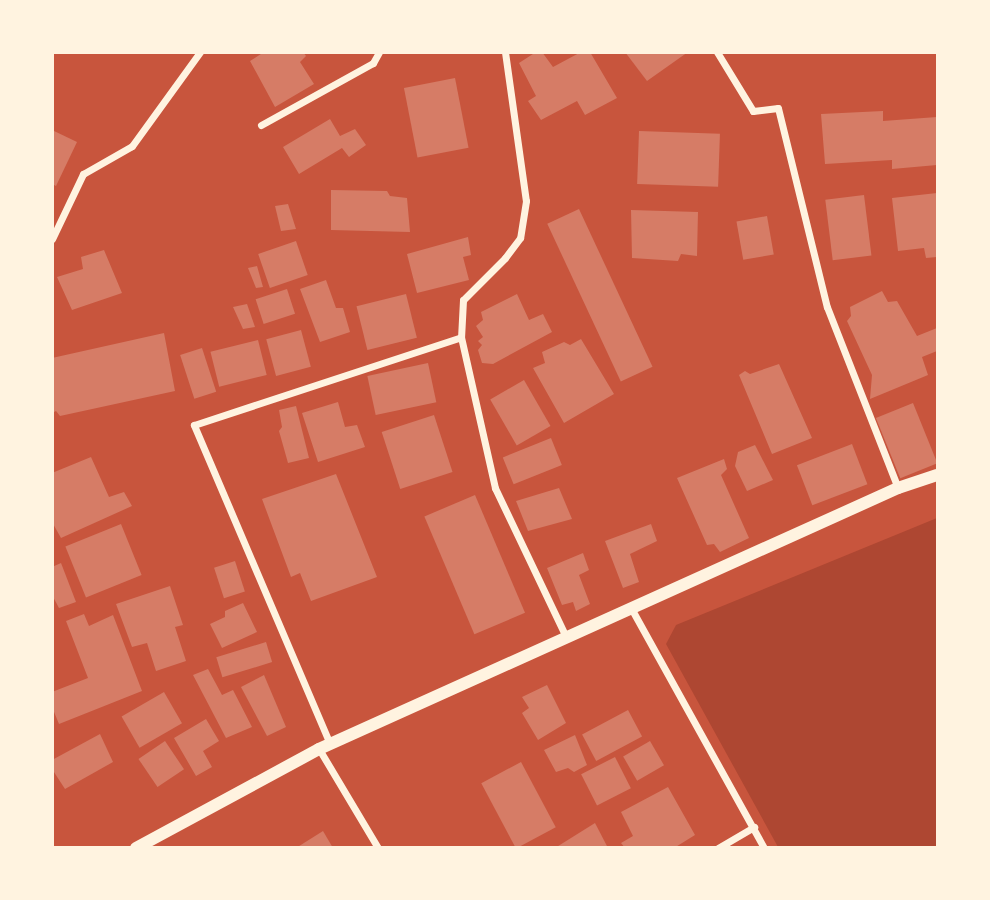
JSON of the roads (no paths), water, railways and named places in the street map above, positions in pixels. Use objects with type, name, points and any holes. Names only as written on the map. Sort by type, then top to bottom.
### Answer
[{"type":"street","points":[[52,239],[83,174],[132,146],[200,52]]},
{"type":"street","points":[[261,125],[373,63],[379,52]]},
{"type":"street","points":[[505,52],[526,201],[520,238],[505,258],[463,300],[461,337],[495,488],[566,637]]},
{"type":"street","points":[[717,52],[753,111],[778,108],[827,307],[898,488]]},
{"type":"street","points":[[378,848],[324,746],[194,425],[461,337]]},
{"type":"street","points":[[136,848],[324,746],[898,488],[937,475]]},
{"type":"street","points":[[631,608],[764,848]]},
{"type":"street","points":[[719,848],[754,827]]}]
